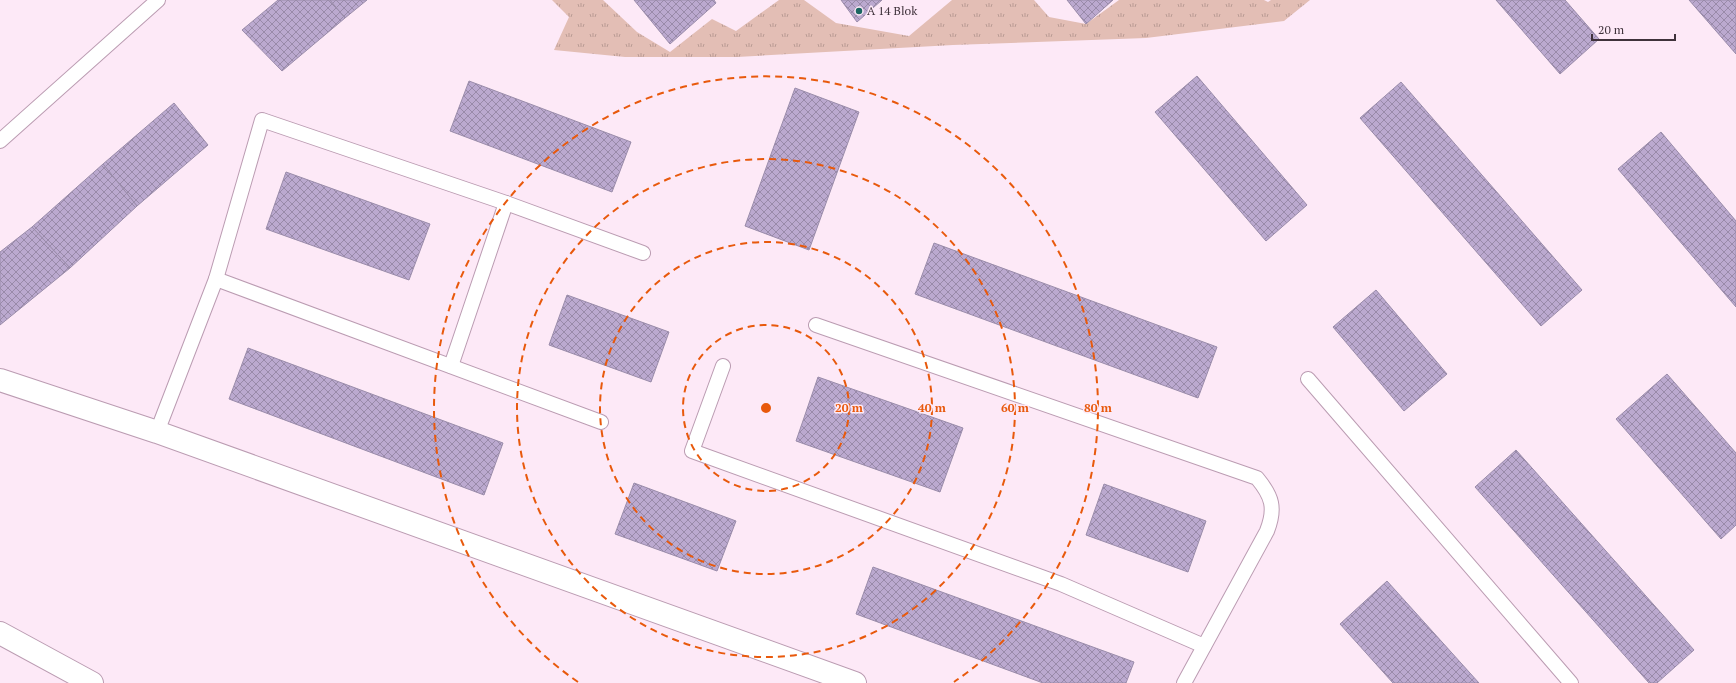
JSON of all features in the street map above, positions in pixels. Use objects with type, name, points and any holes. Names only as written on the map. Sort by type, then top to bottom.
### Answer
[{"type":"street","points":[[0,380],[157,432],[855,683]]},
{"type":"street","points":[[0,633],[92,683]]},
{"type":"lane","points":[[0,140],[158,0]]},
{"type":"lane","points":[[157,432],[216,279],[262,120],[506,203],[643,253]]},
{"type":"lane","points":[[451,366],[506,203]]},
{"type":"lane","points":[[216,279],[601,422]]},
{"type":"lane","points":[[816,325],[1256,478],[1265,487],[1270,498],[1272,509],[1271,520],[1267,531],[1184,683]]},
{"type":"lane","points":[[723,366],[692,451],[1061,584],[1204,646]]},
{"type":"lane","points":[[1308,380],[1571,683]]},
{"type":"green space","points":[[552,0],[603,0],[637,32],[670,52],[712,19],[736,31],[779,0],[804,0],[836,23],[909,36],[952,0],[1034,0],[1049,17],[1086,24],[1119,0],[1264,0],[1268,2],[1271,0],[1310,0],[1284,21],[1146,38],[953,45],[737,57],[625,57],[554,50],[569,17]]},
{"type":"building","points":[[278,0],[330,0],[345,18],[282,71],[242,30]]},
{"type":"building","points":[[330,0],[367,0],[345,18]]},
{"type":"building","points":[[634,0],[714,0],[716,3],[670,44]]},
{"type":"building","name":"A 14 Blok","points":[[841,0],[882,0],[857,22]]},
{"type":"building","points":[[1067,0],[1113,0],[1086,24]]},
{"type":"building","points":[[1496,0],[1565,0],[1599,39],[1560,74]]},
{"type":"building","points":[[1689,0],[1736,0],[1736,54]]},
{"type":"building","points":[[1197,76],[1307,205],[1266,241],[1155,112]]},
{"type":"building","points":[[469,81],[631,142],[612,192],[450,131]]},
{"type":"building","points":[[1401,82],[1582,290],[1541,326],[1360,118]]},
{"type":"building","points":[[795,88],[859,112],[809,250],[745,226]]},
{"type":"building","points":[[174,103],[208,145],[137,206],[103,164]]},
{"type":"building","points":[[1661,132],[1736,221],[1736,307],[1618,169]]},
{"type":"building","points":[[103,164],[137,206],[70,268],[32,227]]},
{"type":"building","points":[[286,172],[430,224],[409,280],[266,229]]},
{"type":"building","points":[[32,227],[70,268],[0,325],[0,252]]},
{"type":"building","points":[[934,243],[1217,347],[1198,398],[915,294]]},
{"type":"building","points":[[1376,290],[1447,374],[1404,411],[1333,327]]},
{"type":"building","points":[[567,295],[669,332],[651,382],[549,345]]},
{"type":"building","points":[[248,348],[503,443],[484,495],[229,399]]},
{"type":"building","points":[[1667,374],[1736,453],[1736,525],[1721,539],[1616,419]]},
{"type":"building","points":[[818,377],[963,428],[940,492],[796,441]]},
{"type":"building","points":[[1516,450],[1694,650],[1657,683],[1649,683],[1475,487]]},
{"type":"building","points":[[634,483],[736,521],[717,571],[615,534]]},
{"type":"building","points":[[1104,484],[1206,521],[1188,572],[1086,535]]},
{"type":"building","points":[[873,567],[1134,662],[1126,683],[1043,683],[856,614]]},
{"type":"building","points":[[1387,581],[1479,683],[1393,683],[1340,624]]},
{"type":"place","name":"A 14 Blok","points":[[859,11]]}]
